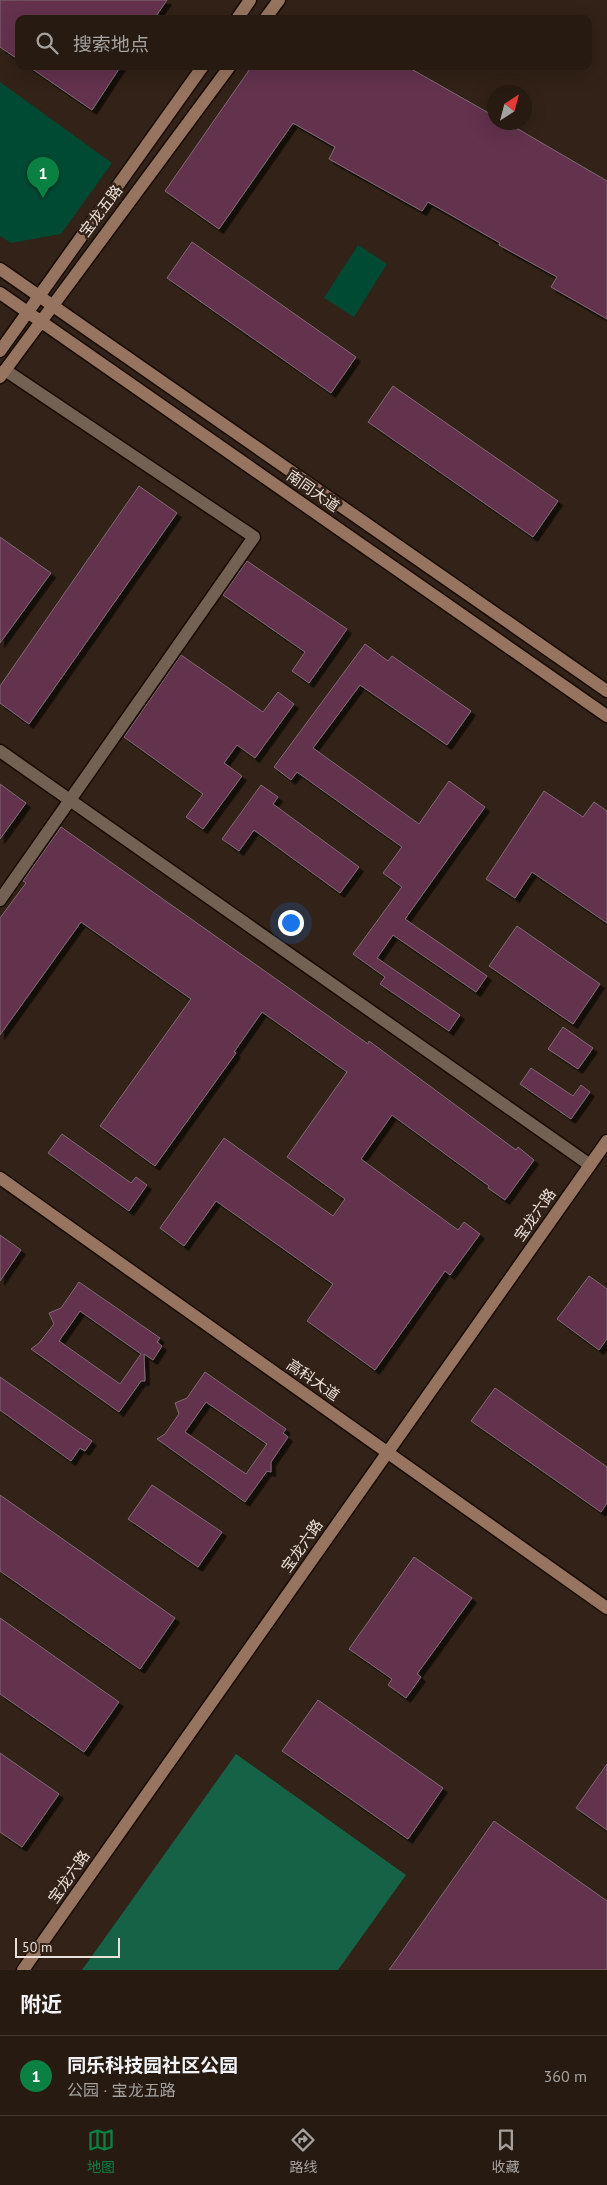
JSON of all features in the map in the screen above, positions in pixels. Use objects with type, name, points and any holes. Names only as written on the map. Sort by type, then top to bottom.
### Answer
[{"type":"street","points":[[240,15],[250,0]]},
{"type":"street","points":[[268,15],[279,0]]},
{"type":"street","name":"宝龙五路","points":[[0,351],[200,70]]},
{"type":"street","name":"宝龙五路","points":[[3,373],[227,70]]},
{"type":"street","name":"南同大道","points":[[0,269],[607,691]]},
{"type":"street","name":"南同大道","points":[[0,293],[607,716]]},
{"type":"street","points":[[0,900],[68,800],[254,537],[3,373]]},
{"type":"street","points":[[0,751],[590,1165]]},
{"type":"street","name":"宝龙六路","points":[[24,1970],[607,1141]]},
{"type":"street","name":"高科大道","points":[[0,1178],[607,1608]]},
{"type":"green space","points":[[0,82],[112,163],[61,234],[11,243],[0,236]]},
{"type":"green space","points":[[358,245],[387,264],[354,317],[324,298]]},
{"type":"green space","points":[[236,1754],[406,1875],[338,1970],[82,1970]]},
{"type":"building","points":[[0,0],[167,0],[157,15],[15,15],[15,57],[0,47]]},
{"type":"building","points":[[34,70],[118,70],[92,110]]},
{"type":"building","points":[[249,70],[413,70],[487,112],[487,130],[520,130],[607,181],[607,319],[551,287],[557,277],[499,245],[500,243],[428,202],[422,211],[329,159],[335,147],[293,123],[219,229],[165,191]]},
{"type":"building","points":[[192,242],[356,357],[331,393],[167,278]]},
{"type":"building","points":[[393,386],[558,501],[533,537],[368,422]]},
{"type":"building","points":[[139,486],[177,513],[29,724],[0,703],[0,686]]},
{"type":"building","points":[[0,537],[51,573],[0,643]]},
{"type":"building","points":[[247,561],[347,629],[309,683],[292,671],[305,652],[223,595]]},
{"type":"building","points":[[365,644],[388,661],[392,656],[471,711],[447,745],[360,685],[313,748],[419,824],[449,781],[485,807],[405,919],[487,976],[476,992],[393,935],[377,958],[460,1015],[449,1031],[380,984],[385,977],[353,954],[402,887],[383,873],[402,847],[297,772],[291,780],[274,767]]},
{"type":"building","points":[[181,655],[263,712],[278,692],[294,704],[255,758],[237,745],[224,763],[242,776],[203,829],[186,817],[203,794],[124,737]]},
{"type":"building","points":[[0,784],[26,803],[0,839]]},
{"type":"building","points":[[261,785],[278,797],[273,804],[359,867],[340,893],[254,830],[239,851],[222,839]]},
{"type":"building","points":[[544,791],[583,817],[594,802],[607,811],[607,923],[532,872],[515,898],[486,879]]},
{"type":"building","points":[[61,827],[368,1044],[369,1041],[516,1150],[518,1147],[534,1160],[505,1200],[488,1188],[489,1186],[392,1115],[361,1159],[458,1230],[464,1222],[480,1234],[450,1275],[445,1271],[375,1370],[307,1321],[333,1284],[216,1201],[184,1246],[160,1228],[224,1138],[333,1216],[345,1199],[287,1157],[347,1072],[262,1012],[234,1052],[236,1053],[155,1166],[100,1126],[191,999],[81,922],[0,1035],[0,918],[26,883],[23,881]]},
{"type":"building","points":[[517,926],[600,984],[573,1024],[489,966]]},
{"type":"building","points":[[563,1027],[593,1048],[578,1069],[548,1049]]},
{"type":"building","points":[[531,1068],[573,1096],[581,1085],[590,1092],[571,1119],[520,1084]]},
{"type":"building","points":[[62,1134],[131,1183],[136,1177],[147,1185],[129,1211],[48,1153]]},
{"type":"building","points":[[0,1235],[21,1250],[0,1281]]},
{"type":"building","points":[[589,1276],[607,1289],[607,1339],[599,1350],[557,1319]]},
{"type":"building","points":[[79,1282],[160,1338],[157,1342],[162,1346],[153,1360],[144,1354],[145,1381],[141,1381],[119,1412],[31,1349],[39,1343],[54,1324],[49,1313],[61,1308]],"holes":[[[80,1311],[141,1354],[120,1384],[59,1341]]]},
{"type":"building","points":[[205,1372],[286,1429],[283,1433],[288,1437],[271,1462],[271,1472],[267,1471],[245,1502],[157,1439],[165,1434],[179,1414],[175,1403],[187,1398]],"holes":[[[206,1402],[267,1444],[246,1474],[185,1432]]]},
{"type":"building","points":[[0,1377],[92,1441],[85,1451],[80,1448],[71,1461],[0,1410]]},
{"type":"building","points":[[495,1388],[607,1467],[607,1503],[601,1512],[471,1421]]},
{"type":"building","points":[[152,1485],[222,1532],[198,1567],[128,1519]]},
{"type":"building","points":[[0,1495],[175,1618],[140,1669],[0,1571]]},
{"type":"building","points":[[414,1557],[472,1598],[417,1674],[421,1677],[406,1698],[388,1685],[392,1679],[349,1649]]},
{"type":"building","points":[[0,1618],[119,1702],[84,1752],[0,1694]]},
{"type":"building","points":[[318,1700],[443,1788],[408,1839],[282,1751]]},
{"type":"building","points":[[0,1753],[59,1794],[22,1847],[0,1832]]},
{"type":"building","points":[[607,1764],[607,1830],[576,1808]]},
{"type":"building","points":[[494,1821],[607,1901],[607,1970],[389,1970]]},
{"type":"place","name":"同乐科技园社区公园","points":[[43,198]]}]
